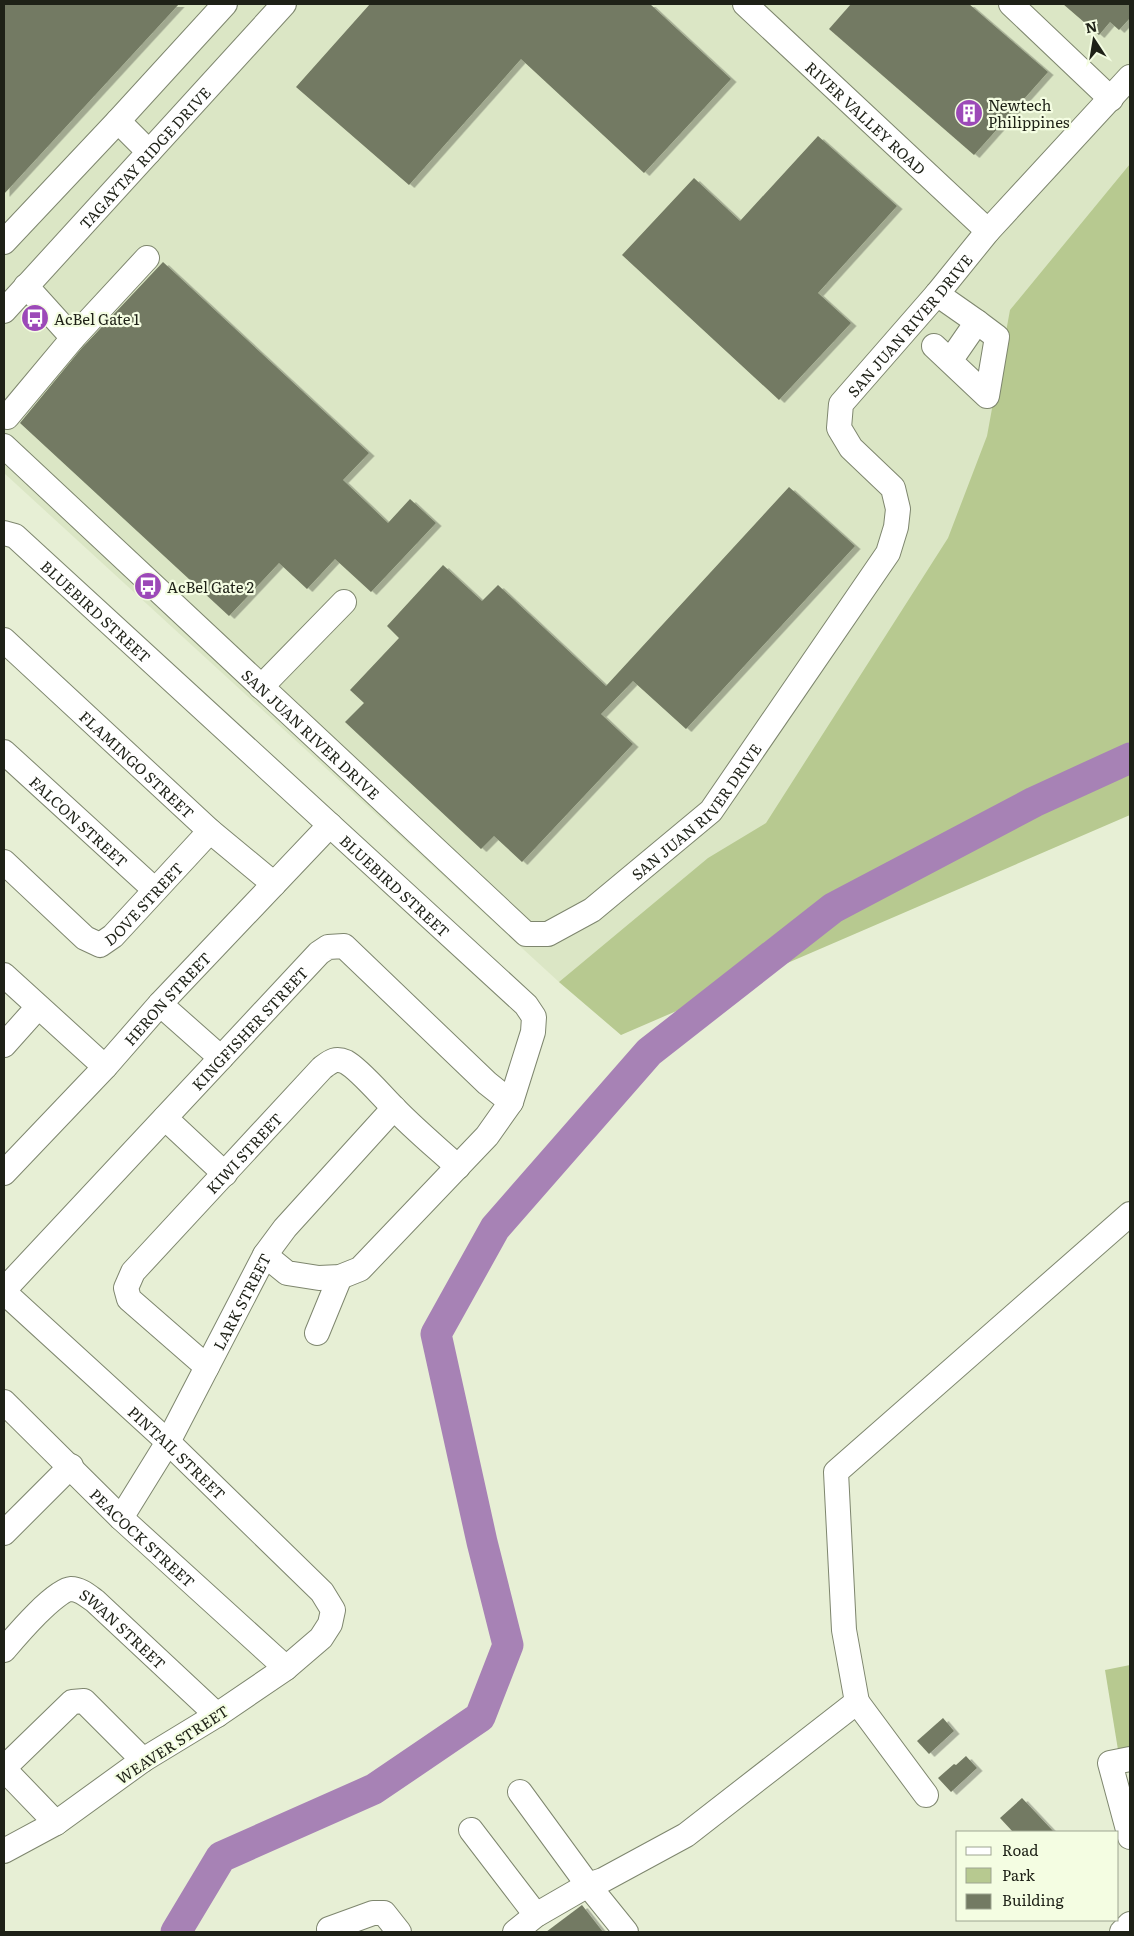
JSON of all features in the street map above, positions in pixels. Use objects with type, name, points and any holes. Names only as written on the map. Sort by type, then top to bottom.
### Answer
[{"type":"street","points":[[4,242],[225,4]]},
{"type":"street","name":"TAGAYTAY RIDGE DRIVE","points":[[4,311],[284,4]]},
{"type":"street","name":"RIVER VALLEY ROAD","points":[[745,4],[988,231]]},
{"type":"street","points":[[1012,4],[1111,99]]},
{"type":"street","name":"SAN JUAN RIVER DRIVE","points":[[4,446],[526,934],[548,934],[592,910],[711,811],[888,553],[896,527],[898,509],[893,488],[851,448],[839,428],[841,404],[937,294],[988,231],[1130,77]]},
{"type":"street","points":[[118,121],[149,152]]},
{"type":"street","points":[[7,418],[73,338],[147,258]]},
{"type":"street","points":[[26,286],[73,338]]},
{"type":"street","points":[[937,294],[977,322],[997,337],[987,396],[942,354],[977,322]]},
{"type":"street","name":"BLUEBIRD STREET","points":[[4,532],[15,536],[519,998],[534,1017],[533,1032],[511,1102],[488,1136],[360,1269],[340,1277],[319,1278],[286,1273],[265,1255]]},
{"type":"street","points":[[261,687],[344,602]]},
{"type":"street","name":"FLAMINGO STREET","points":[[4,640],[210,830],[274,884]]},
{"type":"street","name":"FALCON STREET","points":[[4,752],[155,890]]},
{"type":"street","name":"HERON STREET","points":[[4,1173],[105,1067],[160,1004],[330,825]]},
{"type":"street","name":"DOVE STREET","points":[[4,862],[85,938],[100,945],[113,936],[210,830]]},
{"type":"street","name":"KINGFISHER STREET","points":[[4,1291],[319,953],[328,947],[344,946],[487,1083],[511,1102]]},
{"type":"street","points":[[4,975],[105,1067]]},
{"type":"street","points":[[160,1004],[221,1058]]},
{"type":"street","points":[[4,1045],[38,1007]]},
{"type":"street","name":"KIWI STREET","points":[[206,1367],[129,1300],[126,1288],[133,1272],[330,1061],[346,1062],[458,1166]]},
{"type":"street","name":"LARK STREET","points":[[121,1518],[168,1442],[265,1255],[285,1228],[394,1108]]},
{"type":"street","points":[[165,1118],[225,1174]]},
{"type":"street","points":[[926,1795],[857,1702],[844,1630],[836,1472],[1130,1214]]},
{"type":"street","points":[[317,1333],[340,1277]]},
{"type":"street","name":"PINTAIL STREET","points":[[4,1291],[168,1442],[322,1592],[333,1610],[330,1624]]},
{"type":"street","name":"PEACOCK STREET","points":[[6,1409],[71,1466],[121,1518],[286,1668]]},
{"type":"street","points":[[4,1533],[71,1466]]},
{"type":"street","name":"SWAN STREET","points":[[4,1650],[53,1598],[64,1590],[73,1589],[84,1593],[95,1601],[217,1715]]},
{"type":"street","name":"WEAVER STREET","points":[[4,1851],[56,1823],[143,1760],[217,1715],[286,1668],[320,1638],[330,1624]]},
{"type":"street","points":[[56,1823],[4,1768],[72,1702],[84,1701],[143,1760]]},
{"type":"street","points":[[515,1932],[536,1915],[588,1885],[603,1880],[686,1835],[857,1702]]},
{"type":"street","points":[[1130,1759],[1110,1763],[1130,1837]]},
{"type":"street","points":[[520,1792],[588,1885],[626,1932]]},
{"type":"street","points":[[471,1830],[536,1915]]},
{"type":"street","points":[[329,1929],[372,1913],[384,1913],[399,1932]]},
{"type":"street","points":[[1122,1932],[1130,1924]]},
{"type":"shaded area","points":[[4,4],[1130,4],[1130,693],[1103,715],[621,1035],[559,982],[4,473]]},
{"type":"green space","points":[[1130,164],[1130,815],[621,1035],[559,982],[708,858],[766,823],[948,538],[987,436],[1010,310]]},
{"type":"green space","points":[[1130,1665],[1130,1754],[1119,1756],[1105,1670]]},
{"type":"building","points":[[4,4],[179,4],[4,194]]},
{"type":"building","points":[[370,4],[650,4],[731,79],[644,173],[521,59],[409,185],[296,87]]},
{"type":"building","name":"Newtech Philippines","points":[[851,4],[969,4],[1048,72],[974,155],[829,29]]},
{"type":"building","points":[[1063,4],[1130,4],[1130,18],[1119,30],[1110,22],[1099,35]]},
{"type":"building","points":[[818,136],[897,206],[818,293],[851,323],[779,400],[622,255],[694,178],[740,221]]},
{"type":"building","points":[[163,262],[369,453],[343,480],[388,523],[410,499],[436,523],[371,592],[335,559],[307,589],[279,563],[229,616],[20,423],[81,349]]},
{"type":"building","points":[[789,487],[855,546],[686,729],[633,681],[601,714],[633,744],[522,862],[494,836],[481,849],[345,722],[364,703],[350,690],[399,638],[387,626],[443,565],[482,601],[498,585],[606,686]]},
{"type":"building","points":[[943,1718],[954,1731],[929,1754],[917,1741]]},
{"type":"building","points":[[966,1756],[977,1768],[951,1792],[938,1778]]},
{"type":"building","points":[[1022,1798],[1053,1831],[1012,1831],[1000,1818]]},
{"type":"building","points":[[582,1905],[603,1932],[546,1932]]},
{"type":"waterway","points":[[176,1932],[221,1857],[374,1789],[480,1717],[508,1645],[482,1542],[436,1334],[495,1228],[649,1052],[833,908],[1034,802],[1130,758]]},
{"type":"place","name":"Newtech Philippines","points":[[969,113]]},
{"type":"place","name":"AcBel Gate 1","points":[[35,318]]},
{"type":"place","name":"AcBel Gate 2","points":[[148,586]]}]
